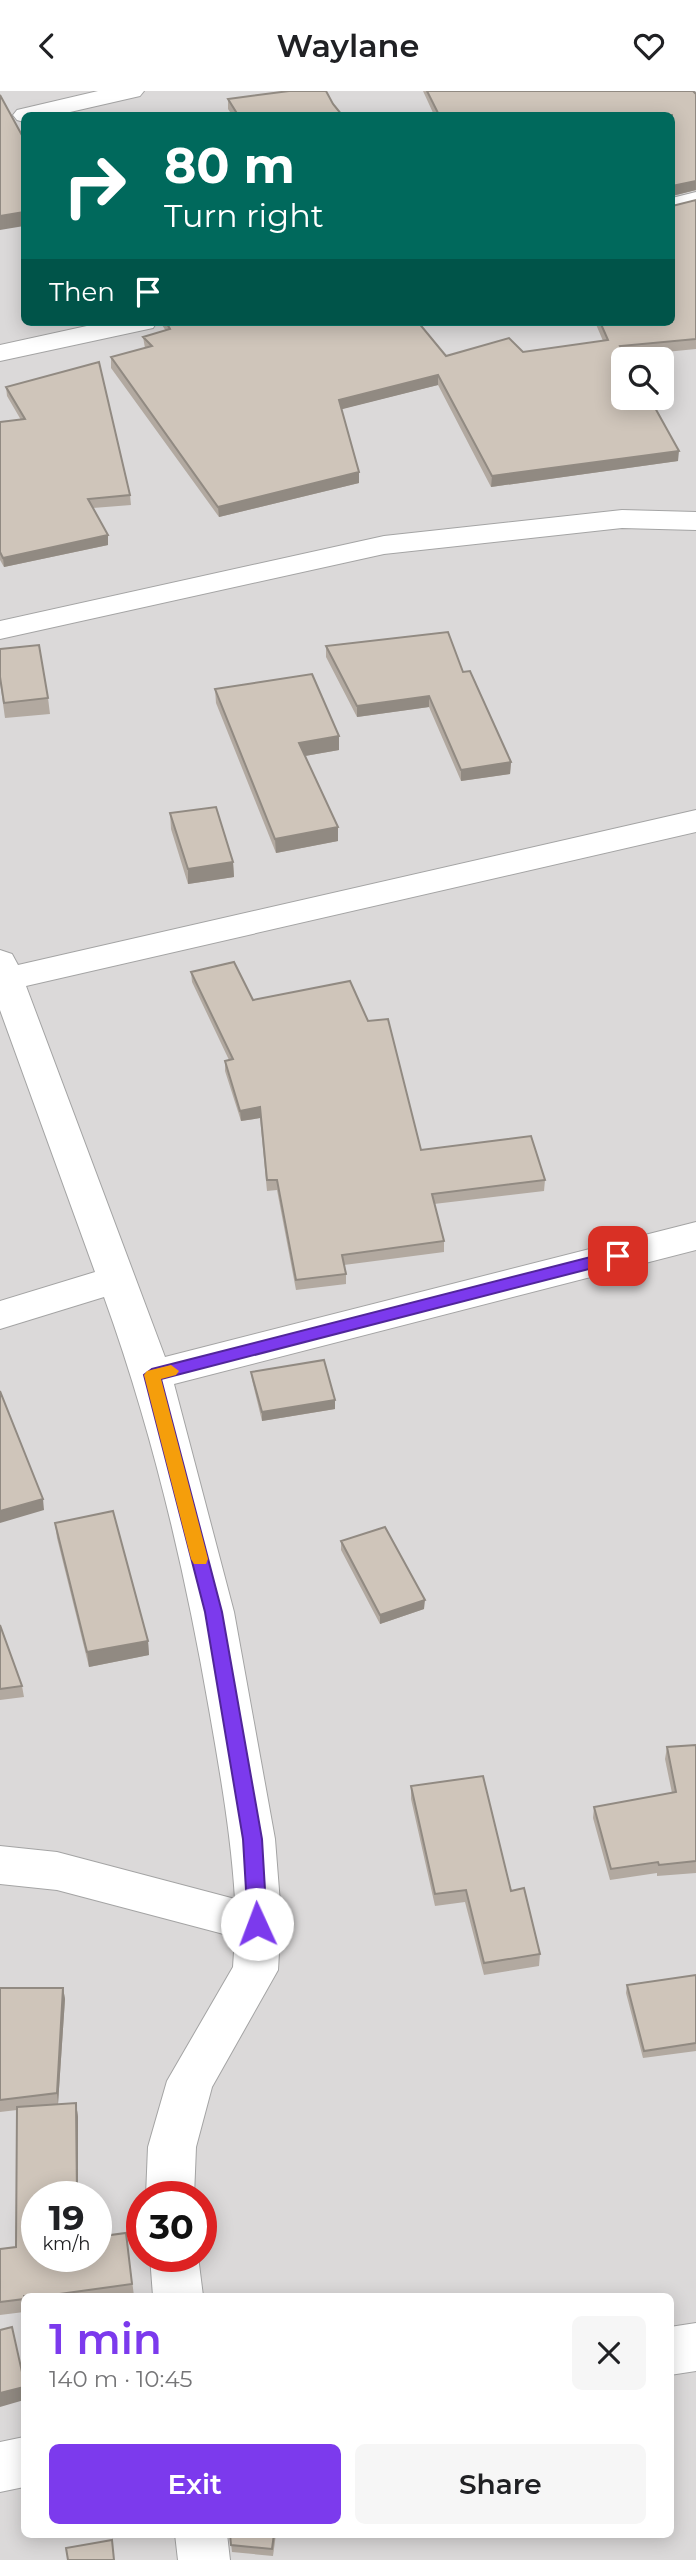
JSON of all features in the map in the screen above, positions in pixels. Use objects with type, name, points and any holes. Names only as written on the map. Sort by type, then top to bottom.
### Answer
[{"type":"street","points":[[42,112],[131,91]]},
{"type":"street","points":[[0,122],[21,117]]},
{"type":"street","points":[[675,205],[696,200]]},
{"type":"street","points":[[0,353],[125,326]]},
{"type":"street","points":[[0,630],[384,545],[622,519],[696,521]]},
{"type":"street","points":[[171,2181],[172,2147],[190,2081],[256,1970],[253,1839],[213,1612],[152,1375],[3,970],[696,821]]},
{"type":"street","points":[[152,1375],[696,1236]]},
{"type":"street","points":[[0,1315],[117,1279]]},
{"type":"street","points":[[0,1865],[57,1871],[257,1924]]},
{"type":"street","points":[[176,2272],[178,2293]]},
{"type":"street","points":[[674,2350],[696,2347]]},
{"type":"street","points":[[0,2467],[21,2463]]},
{"type":"street","points":[[201,2538],[204,2560]]},
{"type":"shaded area","points":[[0,91],[696,91],[696,2560],[0,2560]]},
{"type":"building","points":[[289,91],[326,91],[340,112],[236,112],[228,99]]},
{"type":"building","points":[[427,91],[693,91],[696,94],[696,181],[675,185],[675,112],[438,112]]},
{"type":"building","points":[[0,95],[21,134],[21,212],[0,216]]},
{"type":"building","points":[[696,200],[696,339],[611,347],[611,410],[656,410],[679,451],[492,476],[438,375],[339,400],[359,472],[218,507],[111,357],[152,346],[143,337],[170,329],[168,326],[421,326],[446,356],[509,338],[523,352],[608,340],[602,326],[675,326],[675,205]]},
{"type":"building","points":[[99,362],[130,495],[88,499],[108,535],[3,558],[0,552],[0,422],[25,419],[6,387]]},
{"type":"building","points":[[448,632],[463,672],[470,671],[511,762],[461,770],[429,696],[357,706],[326,646]]},
{"type":"building","points":[[39,645],[48,698],[4,703],[0,649]]},
{"type":"building","points":[[312,674],[339,736],[299,743],[338,827],[275,839],[215,689]]},
{"type":"building","points":[[216,807],[233,862],[188,869],[170,813]]},
{"type":"building","points":[[234,962],[253,1000],[350,981],[368,1021],[388,1019],[421,1150],[531,1136],[545,1180],[432,1194],[444,1241],[342,1255],[346,1274],[296,1280],[277,1180],[267,1180],[260,1107],[240,1111],[225,1061],[233,1059],[191,972]]},
{"type":"building","points":[[324,1360],[335,1400],[262,1412],[251,1372]]},
{"type":"building","points":[[0,1391],[43,1499],[0,1511]]},
{"type":"building","points":[[113,1511],[148,1641],[87,1652],[55,1523]]},
{"type":"building","points":[[385,1527],[425,1600],[380,1615],[341,1541]]},
{"type":"building","points":[[0,1625],[22,1686],[0,1689]]},
{"type":"building","points":[[696,1745],[696,1861],[659,1865],[658,1862],[611,1869],[594,1807],[676,1792],[667,1747]]},
{"type":"building","points":[[483,1776],[511,1891],[524,1888],[540,1954],[484,1963],[466,1890],[435,1894],[411,1786]]},
{"type":"building","points":[[696,1975],[696,2043],[644,2051],[627,1985]]},
{"type":"building","points":[[0,1988],[63,1988],[57,2093],[0,2100]]},
{"type":"building","points":[[76,2103],[77,2181],[21,2181],[21,2272],[112,2272],[112,2235],[126,2233],[126,2272],[131,2272],[132,2284],[67,2293],[21,2293],[21,2299],[0,2302],[0,2249],[16,2247],[17,2107]]},
{"type":"building","points":[[12,2327],[21,2368],[21,2388],[0,2393],[0,2330]]},
{"type":"building","points":[[230,2538],[273,2538],[272,2549],[231,2545]]},
{"type":"building","points":[[112,2540],[114,2560],[68,2560],[66,2548]]},
{"type":"slow traffic","points":[[171,1371],[152,1375],[200,1559]]},
{"type":"route","points":[[257,1924],[259,1916],[253,1839],[213,1612],[152,1375],[618,1256]]}]
